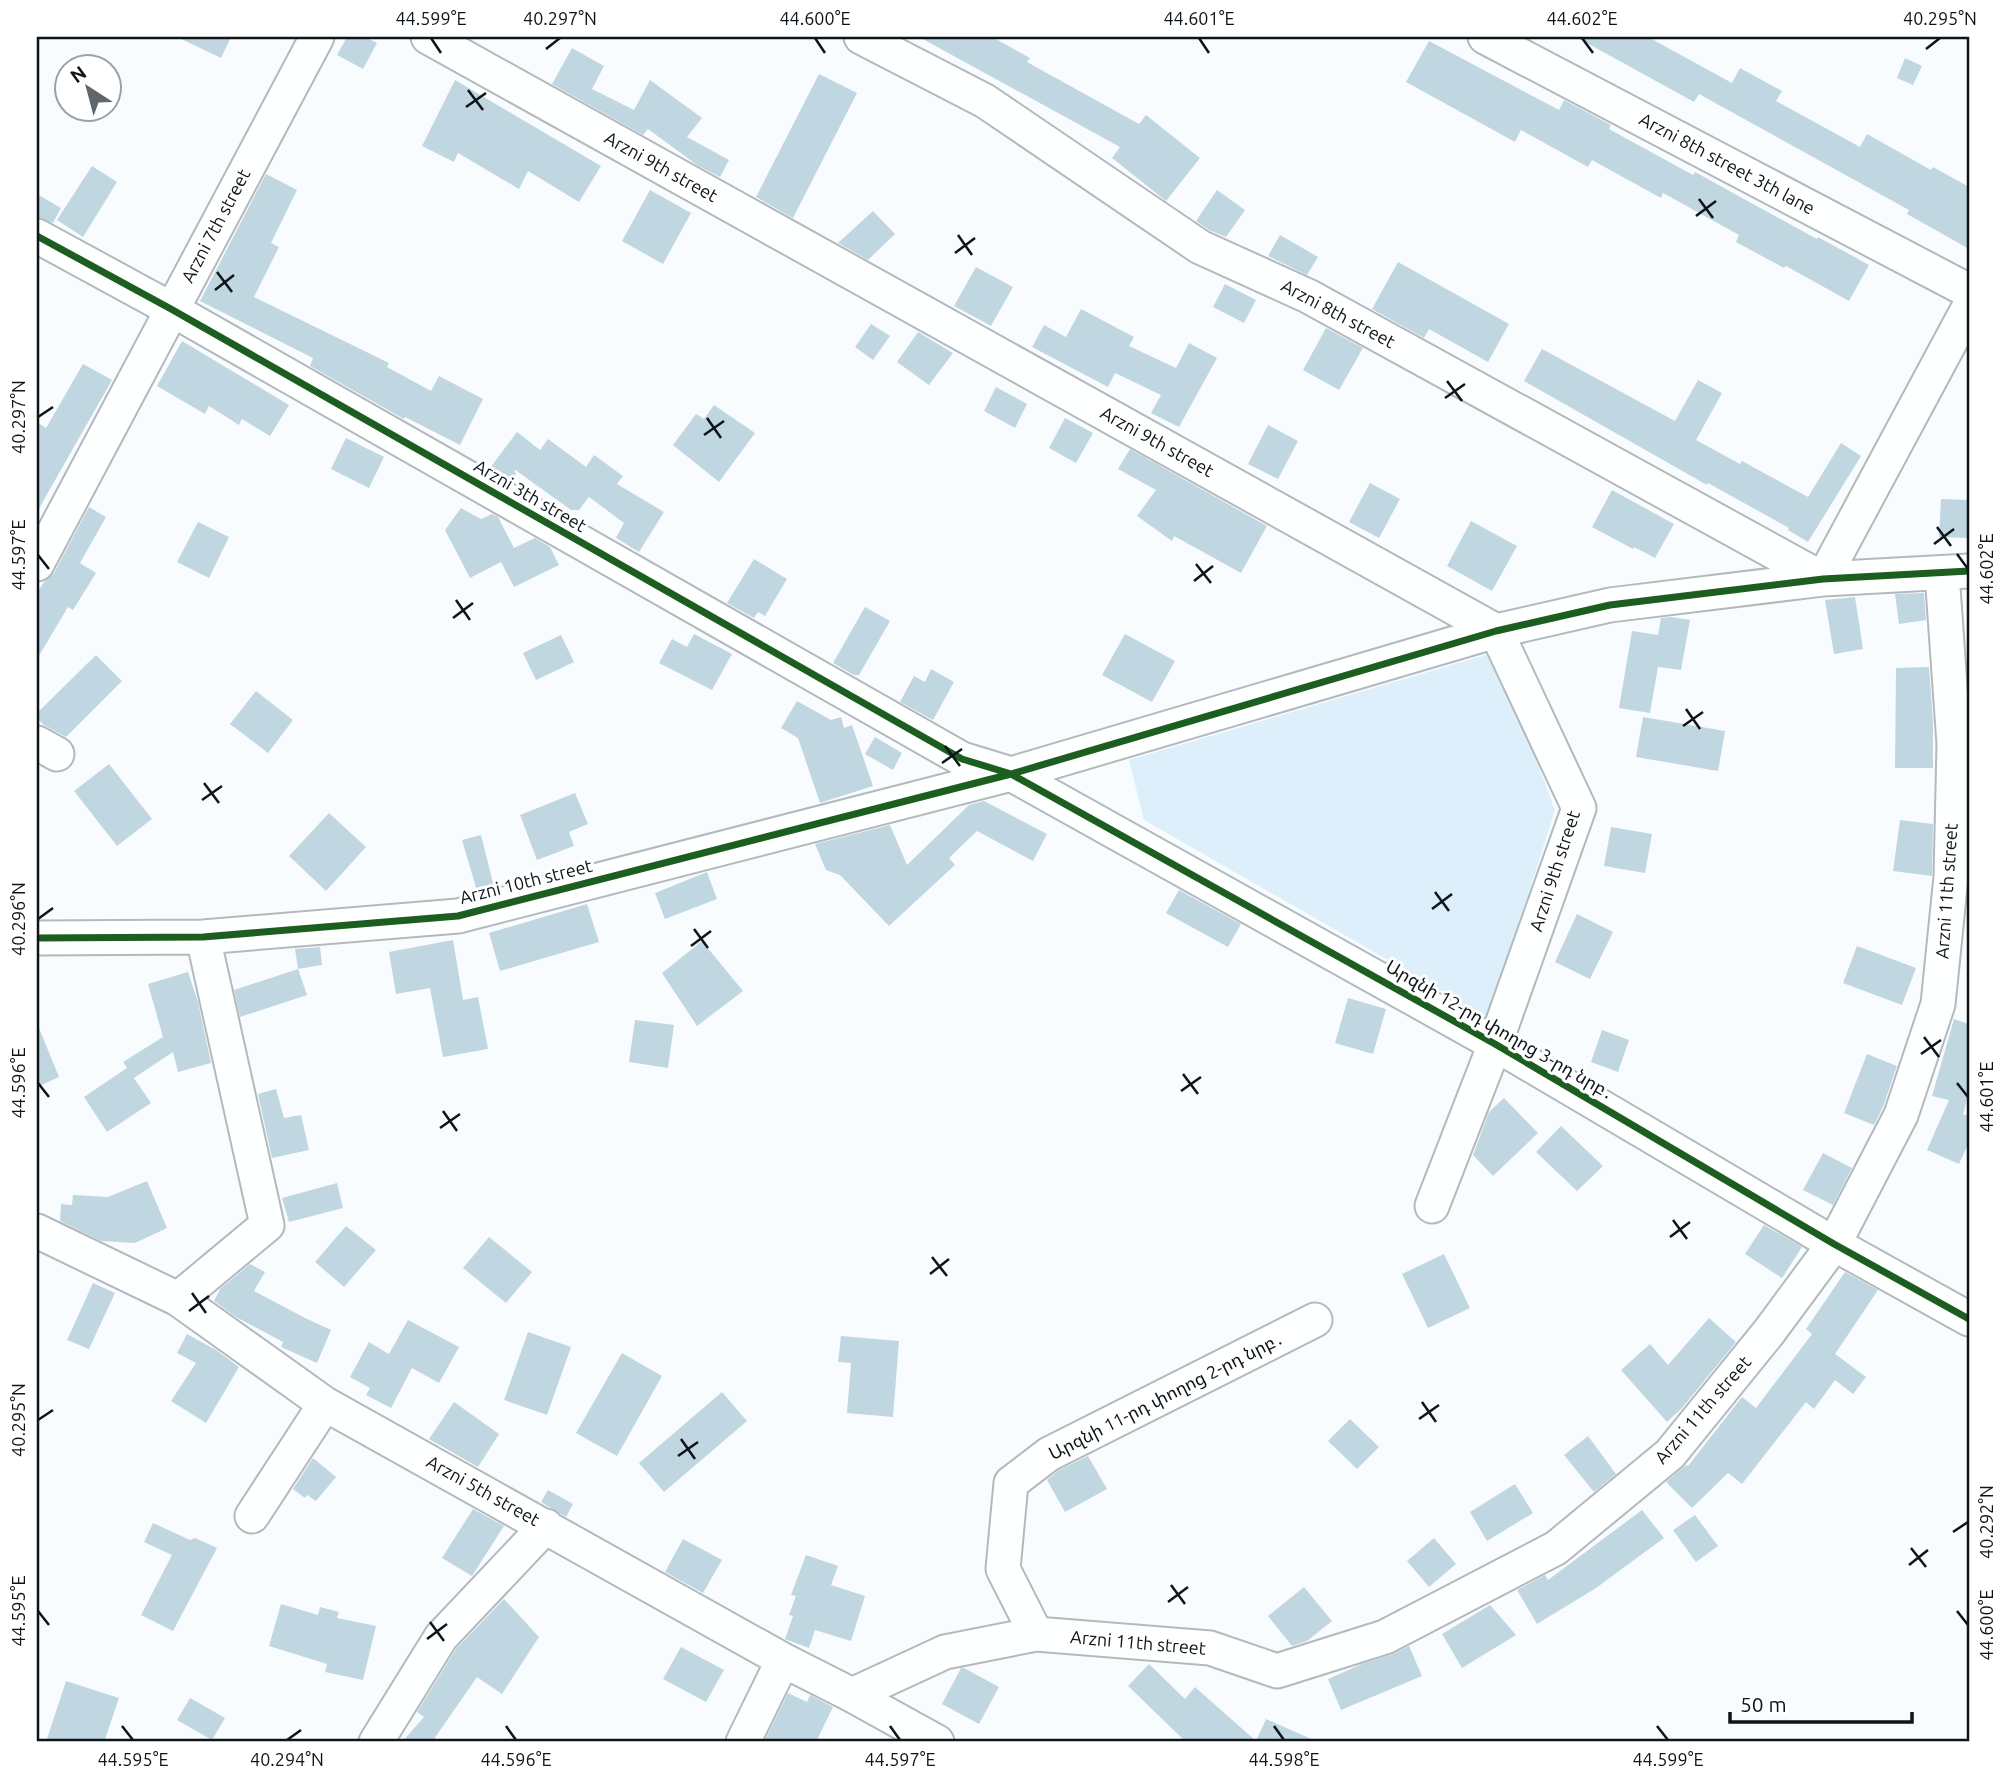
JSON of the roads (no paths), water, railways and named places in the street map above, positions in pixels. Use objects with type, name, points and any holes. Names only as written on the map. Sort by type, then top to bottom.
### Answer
[{"type":"street","name":"Arzni 7th street","points":[[37,564],[317,37]]},
{"type":"street","name":"Arzni 9th street","points":[[428,37],[1496,631],[1579,808],[1495,1044],[1432,1206]]},
{"type":"street","name":"Arzni 8th street","points":[[861,37],[985,102],[1200,247],[1308,296],[1823,579]]},
{"type":"street","name":"Arzni 8th street 3th lane","points":[[1485,37],[1969,291]]},
{"type":"street","name":"Arzni 3th street","points":[[37,236],[171,309],[962,759],[1011,774]]},
{"type":"street","points":[[1823,579],[1969,307]]},
{"type":"street","name":"Arzni 10th street","points":[[37,938],[203,937],[458,916],[1011,774],[1496,631],[1610,605],[1823,579],[1956,572]]},
{"type":"street","name":"Arzni 11th street","points":[[852,1695],[945,1652],[1036,1633],[1210,1648],[1277,1671],[1385,1637],[1556,1548],[1670,1454],[1769,1332],[1834,1244],[1901,1115],[1938,1004],[1951,877],[1956,572]]},
{"type":"street","name":"Արզնի 12-րդ փողոց 3-րդ նրբ․","points":[[1011,774],[1495,1044],[1834,1244],[1969,1319]]},
{"type":"street","points":[[178,1299],[267,1224],[203,937]]},
{"type":"street","name":"Arzni 5th street","points":[[37,1231],[178,1299],[325,1404],[783,1660],[937,1742]]},
{"type":"street","name":"Արզնի 11-րդ փողոց 2-րդ նրբ․","points":[[1036,1633],[1003,1569],[1012,1483],[1049,1454],[1315,1320]]},
{"type":"street","points":[[252,1516],[325,1404]]},
{"type":"street","points":[[376,1742],[441,1637],[546,1526]]},
{"type":"street","points":[[743,1742],[783,1660]]}]
